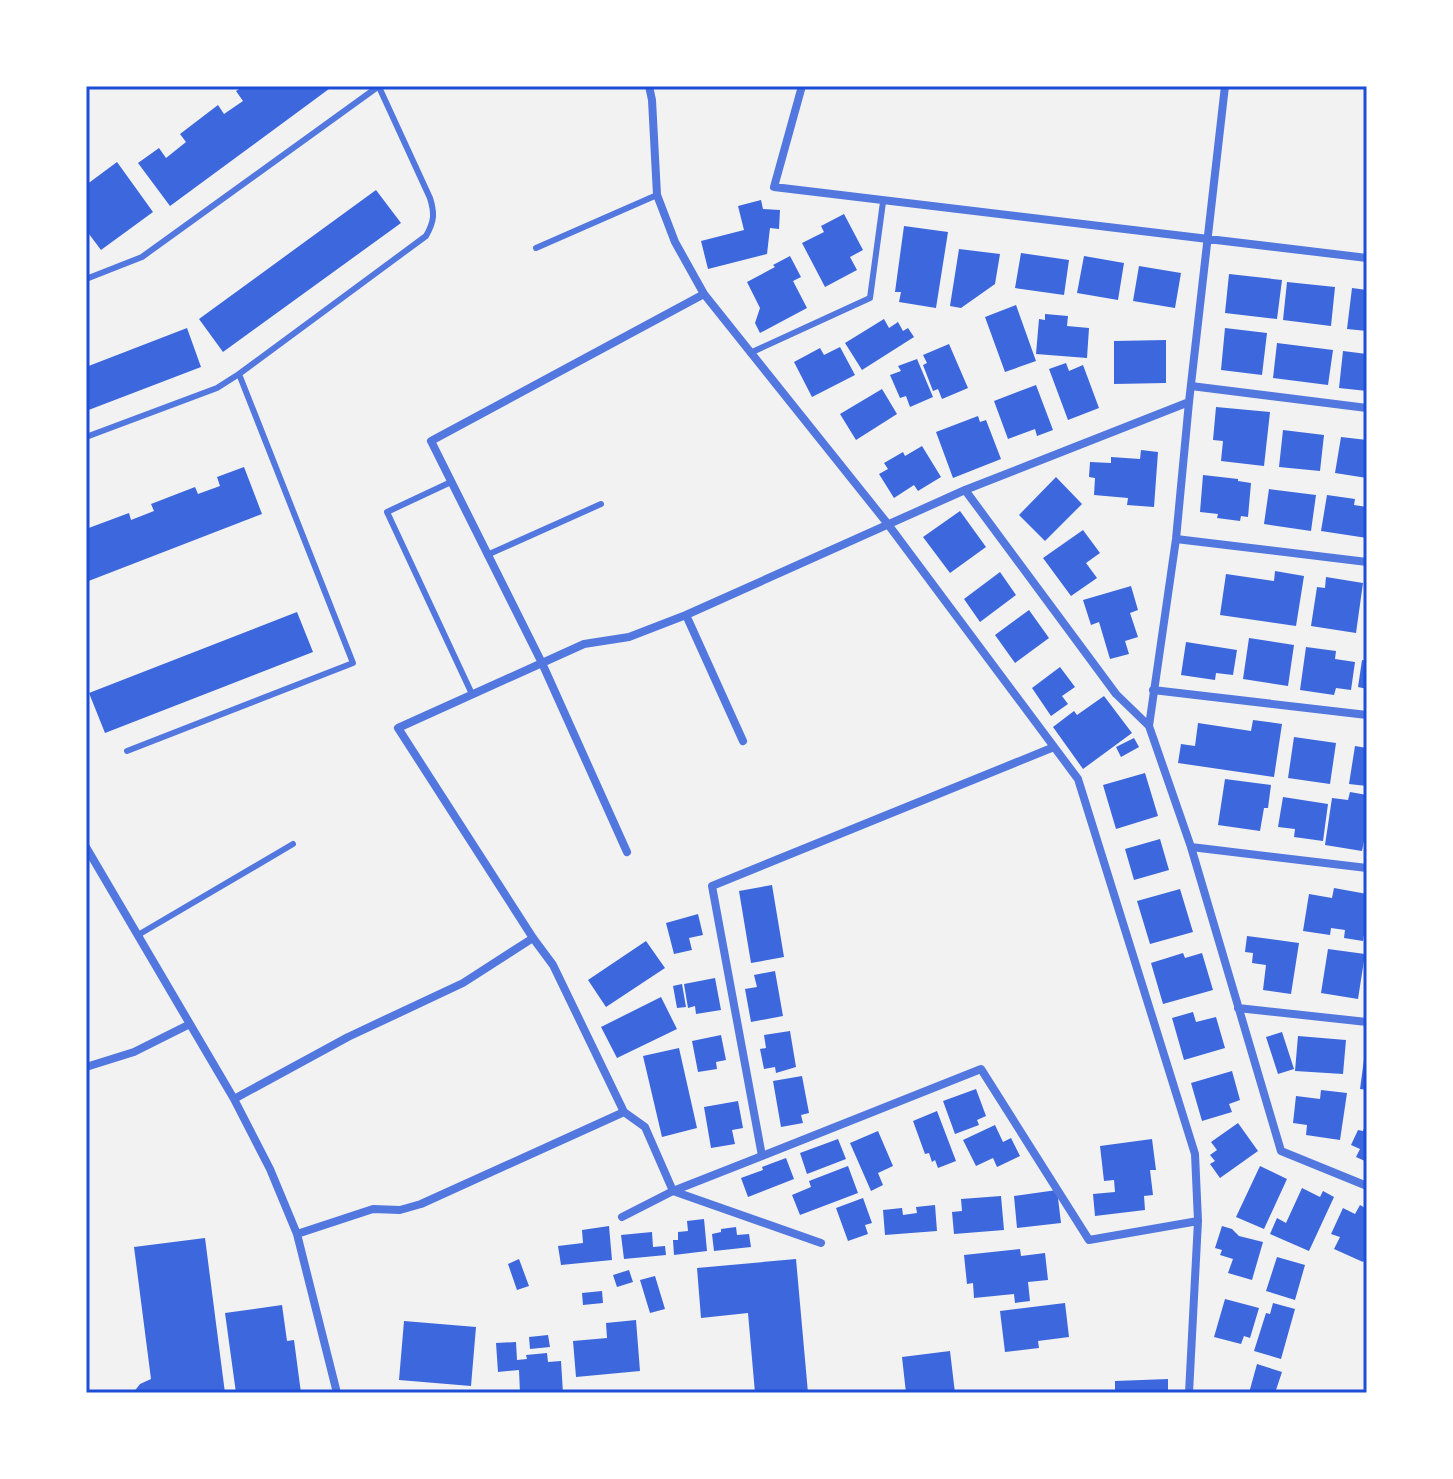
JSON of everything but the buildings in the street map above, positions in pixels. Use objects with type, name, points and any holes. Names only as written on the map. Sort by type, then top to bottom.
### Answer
[{"type":"street","points":[[649,86],[657,195],[675,242],[704,294],[887,523],[1078,779],[1195,1154],[1198,1221],[1189,1393]]},
{"type":"street","points":[[802,86],[774,187],[1367,258]]},
{"type":"street","points":[[1225,86],[1176,539],[1149,726],[1191,847],[1281,1151],[1367,1186]]},
{"type":"street","points":[[627,852],[542,663],[431,441],[704,294]]},
{"type":"street","points":[[1191,386],[1367,408]]},
{"type":"street","points":[[821,1243],[673,1191],[645,1127],[624,1112],[553,965],[398,728],[584,644],[629,637],[686,615],[887,523],[1189,402]]},
{"type":"street","points":[[965,490],[1116,694],[1149,726]]},
{"type":"street","points":[[1176,539],[1367,562]]},
{"type":"street","points":[[686,615],[743,741]]},
{"type":"street","points":[[1153,690],[1367,715]]},
{"type":"street","points":[[762,1156],[712,886],[1054,747]]},
{"type":"street","points":[[86,847],[234,1099],[270,1169],[297,1234],[337,1393]]},
{"type":"street","points":[[1191,847],[1367,868]]},
{"type":"street","points":[[234,1099],[348,1037],[463,983],[533,938]]},
{"type":"street","points":[[1238,1008],[1367,1022]]},
{"type":"street","points":[[86,1067],[134,1052],[190,1024]]},
{"type":"street","points":[[622,1217],[673,1191],[981,1069],[1089,1240],[1198,1221]]},
{"type":"street","points":[[297,1234],[373,1209],[400,1210],[421,1204],[624,1112]]},
{"type":"lane","points":[[86,279],[142,257],[379,86],[434,211],[433,224],[414,247],[239,374],[217,388],[86,437]]},
{"type":"lane","points":[[536,248],[657,195]]},
{"type":"lane","points":[[750,353],[870,298],[883,202]]},
{"type":"lane","points":[[127,751],[353,663],[239,374]]},
{"type":"lane","points":[[451,482],[387,512],[472,694]]},
{"type":"lane","points":[[487,555],[601,504]]},
{"type":"lane","points":[[138,935],[293,844]]}]
